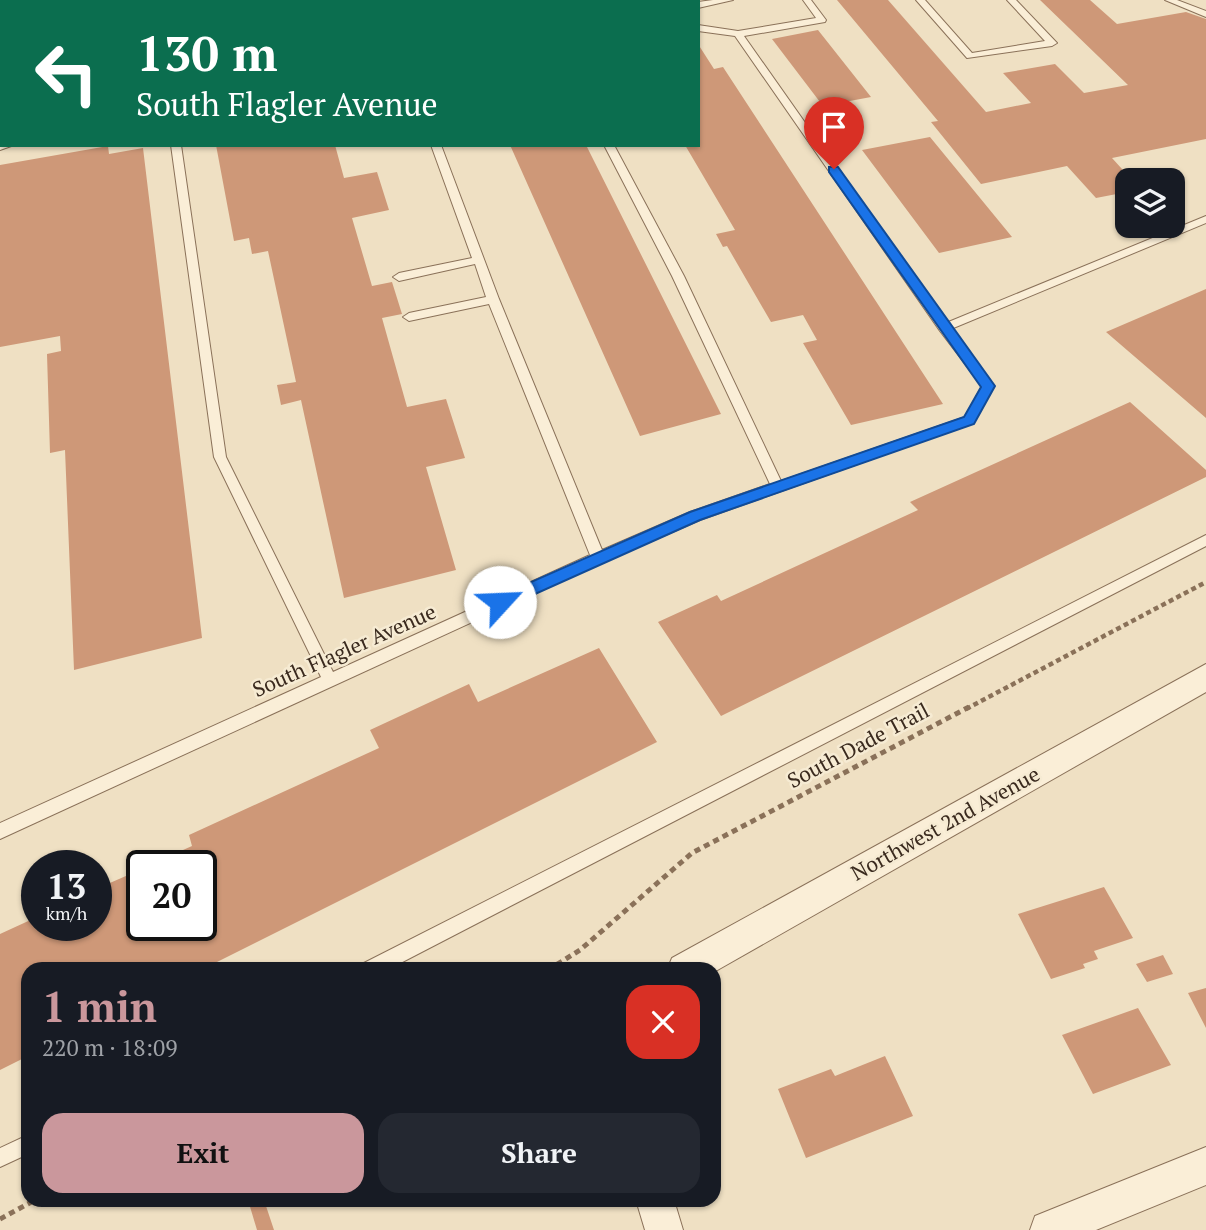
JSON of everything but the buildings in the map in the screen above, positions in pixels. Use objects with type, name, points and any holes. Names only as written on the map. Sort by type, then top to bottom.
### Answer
[{"type":"street","name":"Northwest 2nd Avenue","points":[[698,962],[1206,677]]},
{"type":"street","points":[[1049,1230],[1206,1166]]},
{"type":"street","points":[[657,1207],[664,1230]]},
{"type":"lane","points":[[700,5],[729,0]]},
{"type":"lane","points":[[700,28],[738,34],[822,20],[807,0]]},
{"type":"lane","points":[[920,0],[970,56],[1052,43],[1011,0]]},
{"type":"lane","points":[[1169,0],[1206,14]]},
{"type":"lane","points":[[738,34],[944,328],[1206,219]]},
{"type":"lane","points":[[176,147],[220,457],[330,680]]},
{"type":"lane","points":[[437,147],[493,299],[598,558]]},
{"type":"lane","points":[[611,147],[678,276],[778,487]]},
{"type":"lane","points":[[399,277],[478,260]]},
{"type":"lane","points":[[409,317],[493,299]]},
{"type":"lane","name":"South Flagler Avenue","points":[[0,831],[695,516],[969,421],[988,386],[944,328]]},
{"type":"lane","points":[[384,962],[1206,540]]},
{"type":"lane","points":[[0,1158],[21,1148]]},
{"type":"path","name":"South Dade Trail","points":[[563,962],[692,853],[1206,582]]},
{"type":"path","points":[[0,1219],[22,1207]]},
{"type":"route","points":[[500,602],[695,516],[969,421],[988,386],[944,328],[834,169]]}]
